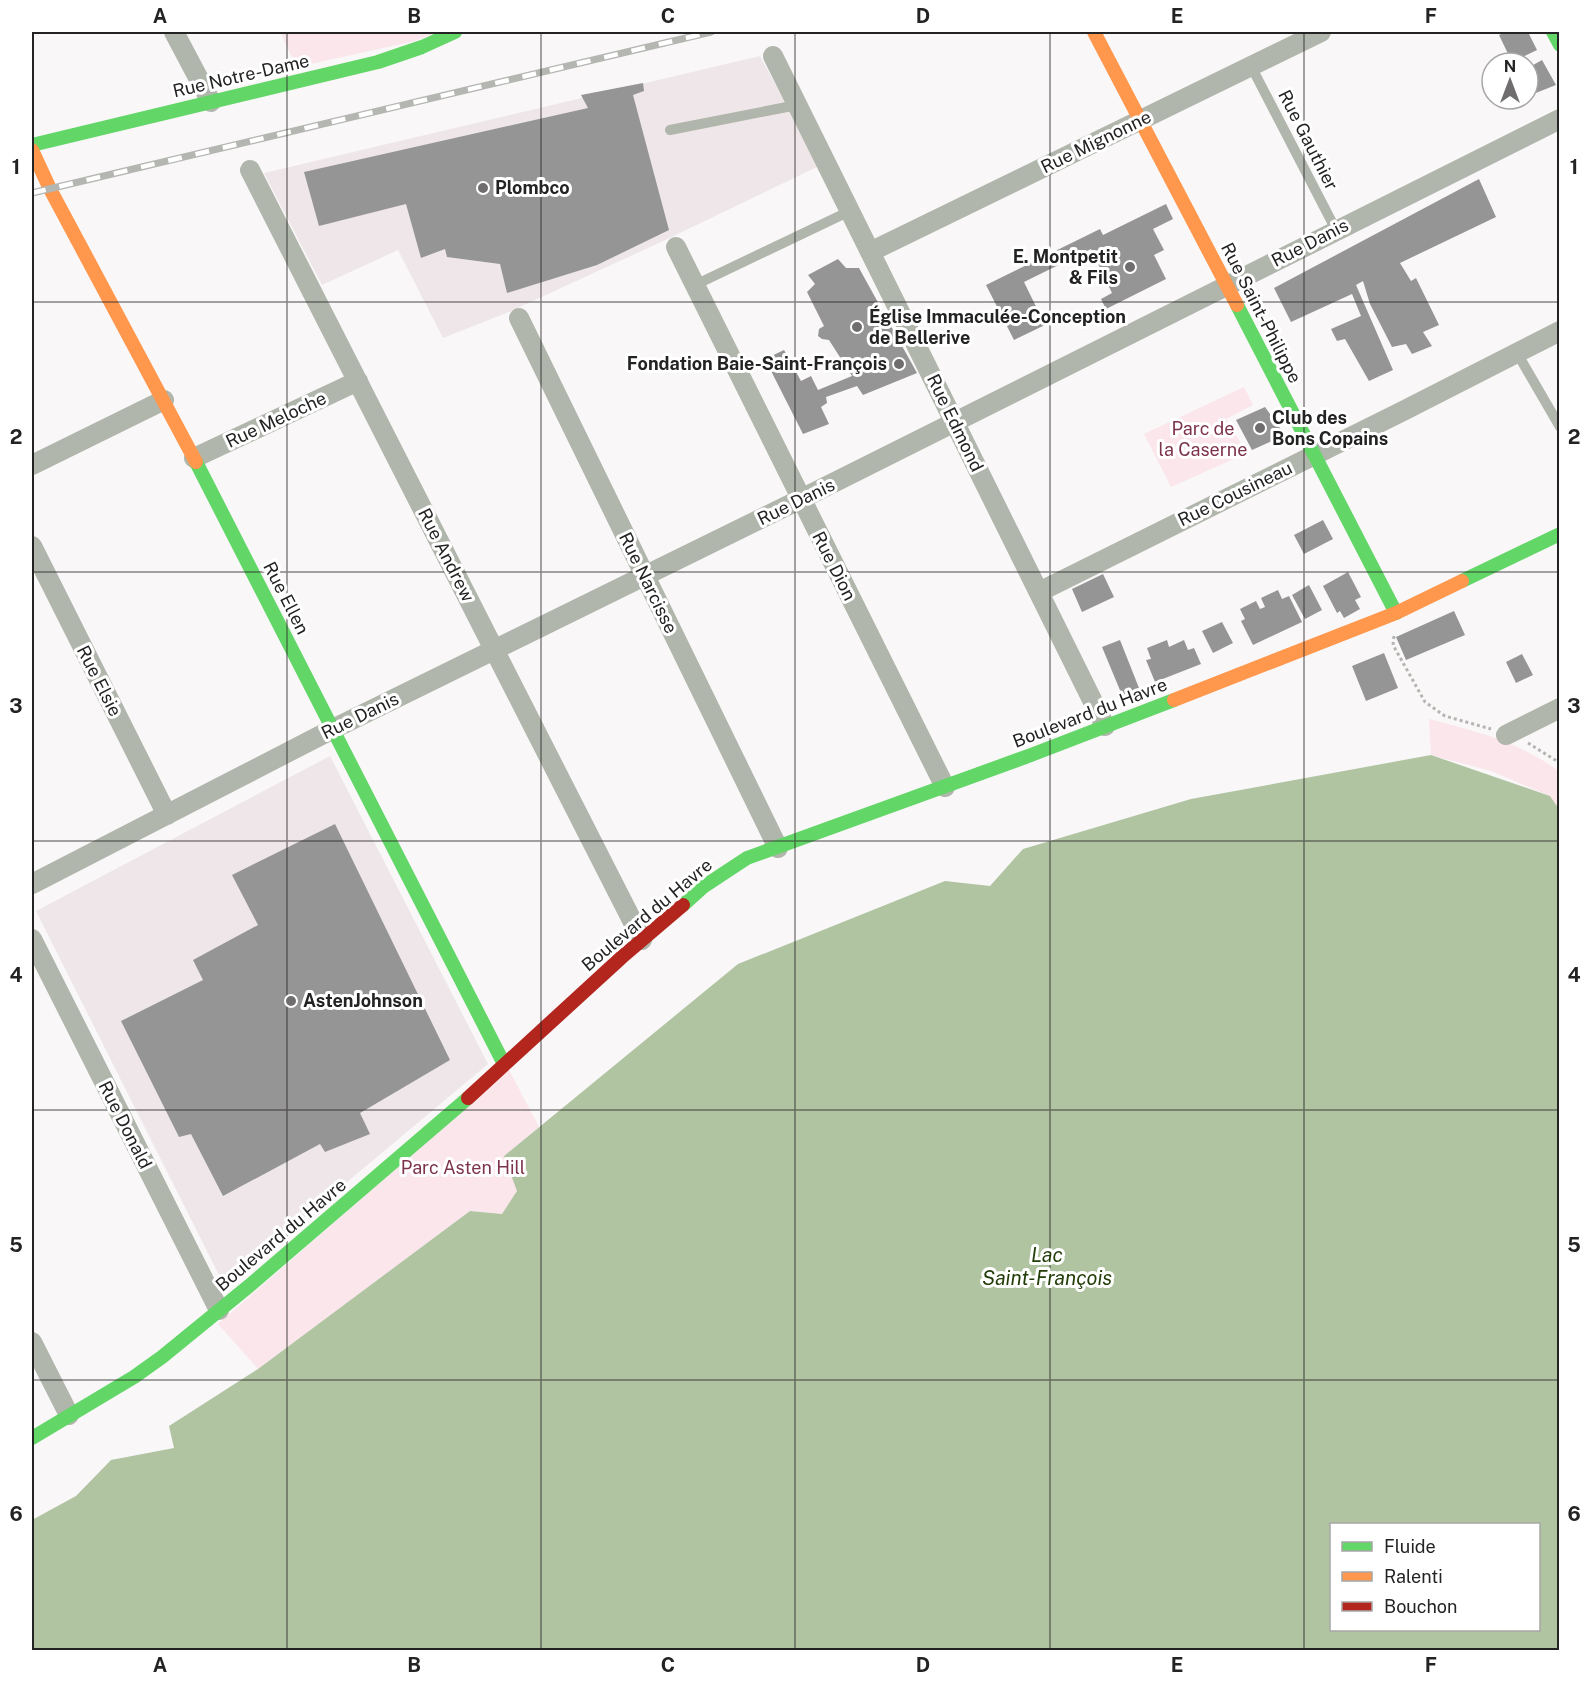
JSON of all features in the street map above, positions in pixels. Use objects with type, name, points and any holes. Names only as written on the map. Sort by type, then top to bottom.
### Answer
[{"type":"street","points":[[174,32],[211,102]]},
{"type":"street","name":"Rue Notre-Dame","points":[[32,145],[378,62],[422,47],[455,32]]},
{"type":"street","name":"Rue Saint-Philippe","points":[[1094,32],[1142,120],[1396,613]]},
{"type":"street","name":"Rue Mignonne","points":[[870,252],[1321,32]]},
{"type":"street","points":[[1552,32],[1560,45]]},
{"type":"street","name":"Rue Edmond","points":[[773,56],[1105,726]]},
{"type":"street","name":"Rue Danis","points":[[32,884],[333,729],[801,499],[1560,119]]},
{"type":"street","name":"Rue Ellen","points":[[32,150],[50,189],[194,458],[504,1064]]},
{"type":"street","name":"Rue Andrew","points":[[250,170],[642,940]]},
{"type":"street","name":"Rue Dion","points":[[676,247],[945,787]]},
{"type":"street","name":"Rue Narcisse","points":[[519,318],[778,848]]},
{"type":"street","name":"Rue Cousineau","points":[[1038,592],[1560,331]]},
{"type":"street","name":"Rue Meloche","points":[[194,458],[358,381]]},
{"type":"street","points":[[32,465],[164,400]]},
{"type":"street","name":"Boulevard du Havre","points":[[32,1438],[162,1357],[504,1064],[703,887],[747,858],[945,787],[1396,613],[1560,534]]},
{"type":"street","name":"Rue Elsie","points":[[32,546],[167,815]]},
{"type":"street","points":[[1506,735],[1560,708]]},
{"type":"street","name":"Rue Donald","points":[[32,939],[219,1310]]},
{"type":"street","points":[[32,1341],[69,1415]]},
{"type":"lane","name":"Rue Gauthier","points":[[1251,66],[1336,230]]},
{"type":"lane","points":[[670,130],[797,105]]},
{"type":"lane","points":[[695,285],[850,211]]},
{"type":"lane","points":[[1517,353],[1560,428]]},
{"type":"path","points":[[1396,613],[1393,645],[1425,702],[1445,716],[1525,742],[1560,763]]},
{"type":"shaded area","points":[[760,56],[819,166],[511,311],[443,338],[398,250],[322,285],[264,173]]},
{"type":"shaded area","points":[[330,756],[488,1064],[224,1285],[36,911]]},
{"type":"green space","points":[[280,32],[439,32],[415,41],[297,67]]},
{"type":"green space","name":"Parc de la Caserne","points":[[1244,387],[1253,405],[1226,419],[1247,453],[1171,487],[1144,434]]},
{"type":"green space","points":[[1429,719],[1481,733],[1512,745],[1559,771],[1559,809],[1550,796],[1491,771],[1431,755]]},
{"type":"green space","name":"Parc Asten Hill","points":[[509,1070],[539,1127],[504,1156],[518,1191],[502,1214],[470,1211],[258,1369],[218,1324]]},
{"type":"water","name":"Lac Saint-François","points":[[1431,755],[1550,796],[1559,809],[1559,1650],[32,1650],[32,1520],[76,1496],[111,1460],[174,1448],[169,1426],[258,1369],[470,1211],[502,1214],[517,1191],[504,1156],[738,964],[945,881],[990,886],[1023,849],[1191,799]]},
{"type":"building","points":[[1506,32],[1528,32],[1537,50],[1507,51],[1499,35]]},
{"type":"building","points":[[1542,60],[1556,85],[1540,91],[1540,61]]},
{"type":"building","name":"Plombco","points":[[643,83],[644,91],[633,95],[669,230],[597,265],[507,293],[500,264],[447,257],[445,249],[421,258],[406,204],[319,226],[304,172],[588,108],[581,95]]},
{"type":"building","points":[[1479,179],[1496,217],[1400,263],[1411,281],[1416,278],[1439,325],[1423,332],[1432,346],[1412,354],[1406,344],[1392,347],[1370,304],[1363,281],[1356,285],[1393,370],[1369,381],[1345,339],[1337,341],[1331,329],[1361,316],[1352,294],[1291,322],[1274,288]]},
{"type":"building","name":"E. Montpetit & Fils","points":[[1166,204],[1173,219],[1153,229],[1164,250],[1154,255],[1166,279],[1106,309],[1101,299],[1112,293],[1091,249],[1024,282],[1045,325],[1014,340],[986,285],[1100,229],[1103,235]]},
{"type":"building","name":"Église Immaculée-Conception de Bellerive","points":[[838,259],[846,268],[859,268],[917,373],[863,395],[857,386],[826,397],[827,403],[821,407],[829,424],[803,434],[765,359],[784,350],[801,381],[811,376],[818,390],[852,376],[829,340],[818,336],[819,329],[824,326],[807,292],[815,284],[808,275]]},
{"type":"building","name":"Club des Bons Copains","points":[[1265,407],[1285,435],[1252,450],[1236,420]]},
{"type":"building","points":[[1323,520],[1333,539],[1304,554],[1294,535]]},
{"type":"building","points":[[1348,572],[1361,597],[1355,600],[1360,609],[1344,618],[1340,611],[1337,613],[1323,586]]},
{"type":"building","points":[[1103,574],[1114,597],[1082,612],[1072,589]]},
{"type":"building","points":[[1309,585],[1322,610],[1305,619],[1292,595]]},
{"type":"building","points":[[1278,590],[1282,599],[1289,596],[1302,622],[1253,645],[1241,621],[1245,619],[1240,609],[1256,601],[1260,609],[1265,607],[1261,598]]},
{"type":"building","points":[[1454,611],[1465,635],[1406,660],[1396,637]]},
{"type":"building","points":[[1222,622],[1233,643],[1213,653],[1202,631]]},
{"type":"building","points":[[1120,640],[1139,688],[1122,695],[1102,647]]},
{"type":"building","points":[[1167,640],[1169,647],[1184,640],[1188,650],[1194,648],[1201,664],[1155,682],[1146,660],[1151,659],[1147,648]]},
{"type":"building","points":[[1384,653],[1398,688],[1366,701],[1352,666]]},
{"type":"building","points":[[1522,654],[1533,675],[1516,683],[1506,662]]},
{"type":"building","name":"AstenJohnson","points":[[335,824],[450,1060],[360,1113],[370,1134],[325,1152],[320,1144],[223,1196],[191,1134],[179,1137],[121,1021],[203,980],[193,960],[258,925],[232,875]]},
{"type":"railway","points":[[32,193],[711,32]]},
{"type":"traffic: fast","points":[[32,145],[378,62],[422,47],[455,32]]},
{"type":"traffic: fast","points":[[1553,32],[1560,45]]},
{"type":"traffic: fast","points":[[1237,305],[1396,613]]},
{"type":"traffic: fast","points":[[196,462],[504,1064]]},
{"type":"traffic: fast","points":[[1462,581],[1560,534]]},
{"type":"traffic: fast","points":[[683,905],[703,887],[747,858],[1031,755],[1174,700]]},
{"type":"traffic: fast","points":[[32,1438],[134,1377],[162,1357],[249,1286],[468,1098]]},
{"type":"traffic: slow","points":[[1094,32],[1237,305]]},
{"type":"traffic: slow","points":[[32,150],[50,189],[196,462]]},
{"type":"traffic: slow","points":[[1174,700],[1396,613],[1462,581]]},
{"type":"traffic: jam","points":[[468,1098],[622,957],[683,905]]},
{"type":"place","name":"Plombco","points":[[483,188]]},
{"type":"place","name":"E. Montpetit & Fils","points":[[1130,267]]},
{"type":"place","name":"Église Immaculée-Conception de Bellerive","points":[[857,327]]},
{"type":"place","name":"Fondation Baie-Saint-François","points":[[899,364]]},
{"type":"place","name":"Club des Bons Copains","points":[[1260,428]]},
{"type":"place","name":"AstenJohnson","points":[[291,1001]]}]
